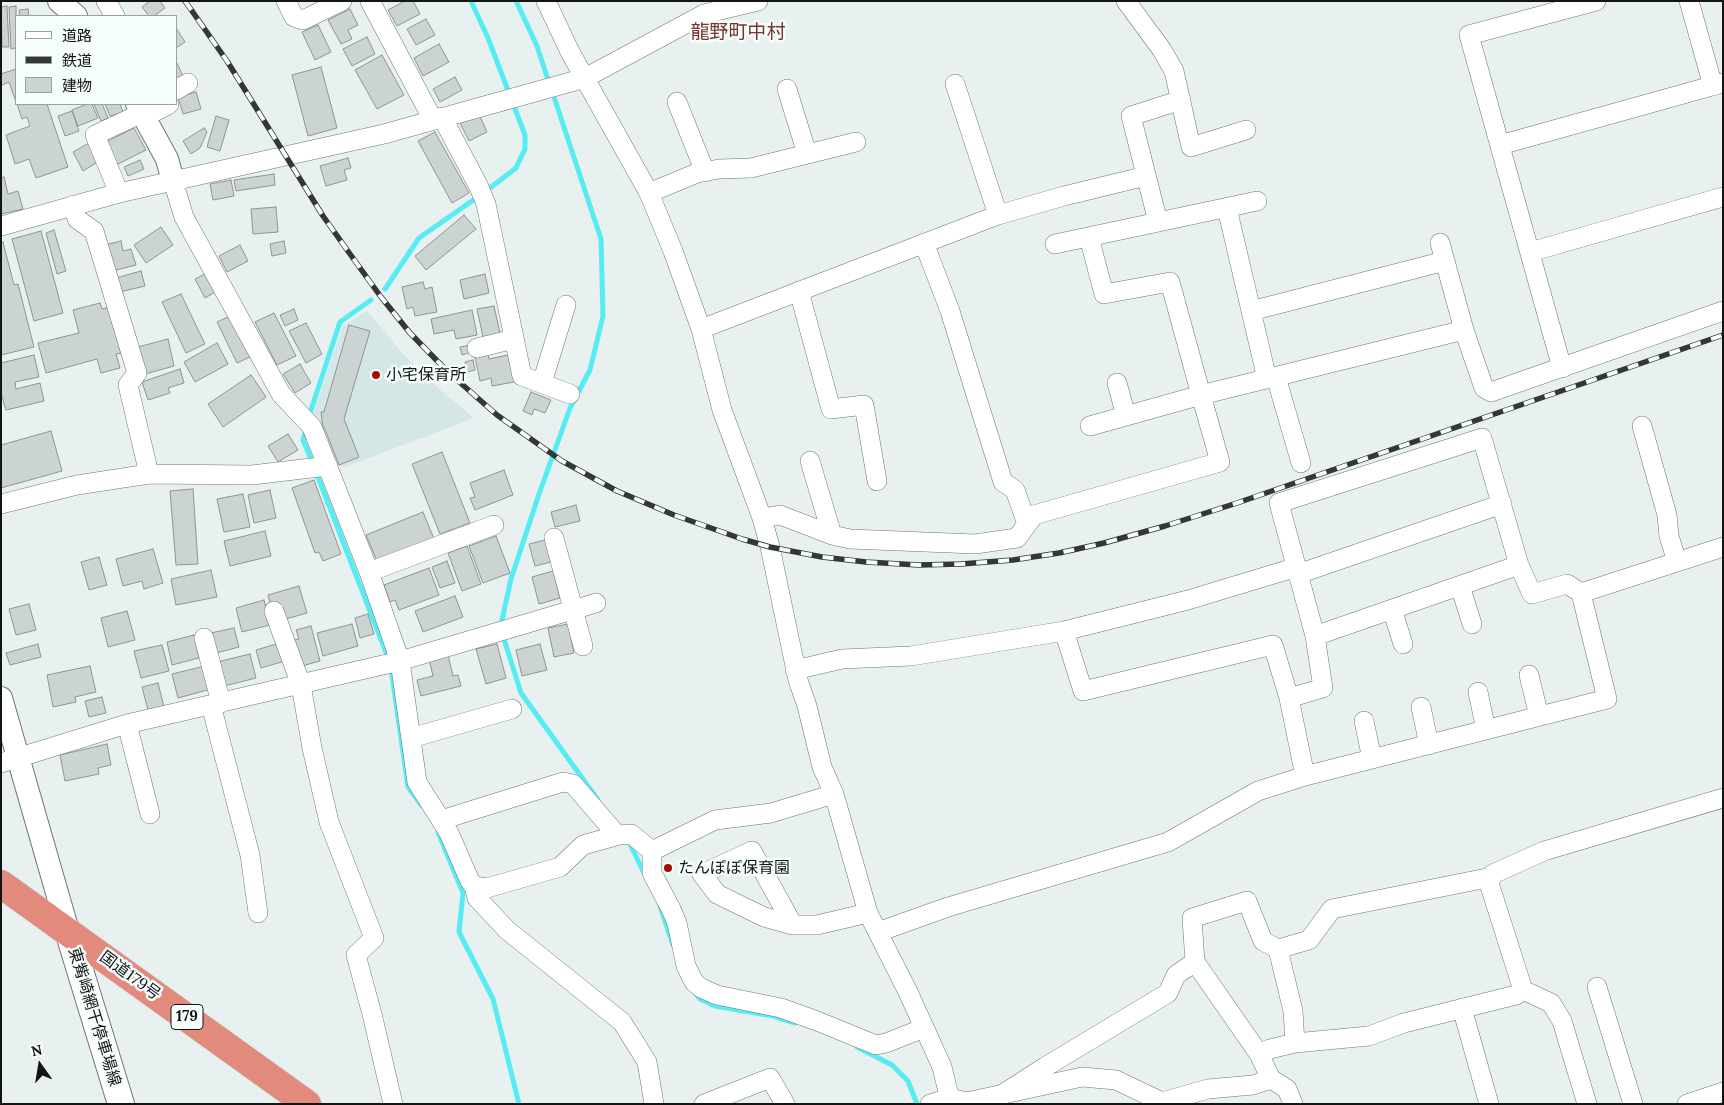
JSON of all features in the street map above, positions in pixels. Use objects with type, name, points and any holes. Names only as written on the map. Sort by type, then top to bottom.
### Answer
[{"type":"highway","name":"国道179号","points":[[1,884],[307,1104]]},
{"type":"main road","name":"東觜崎網干停車場線","points":[[68,931],[121,1104]]},
{"type":"street","points":[[59,1],[75,15]]},
{"type":"street","points":[[106,1],[114,15]]},
{"type":"street","points":[[286,1],[294,17],[303,20],[342,1]]},
{"type":"street","points":[[370,1],[437,119],[479,187],[486,204],[522,376],[570,394]]},
{"type":"street","points":[[546,1],[570,52],[649,194],[673,251],[701,329],[722,410],[762,518],[770,547],[795,670],[808,706],[822,767],[834,794],[868,913],[942,1067],[951,1101]]},
{"type":"street","points":[[1,226],[119,193],[384,134],[585,78],[704,14],[758,1]]},
{"type":"street","points":[[1126,1],[1162,50],[1174,71],[1191,147],[1246,130]]},
{"type":"street","points":[[1562,368],[1469,35],[1545,8],[1596,1]]},
{"type":"street","points":[[1500,145],[1718,85],[1689,1]]},
{"type":"street","points":[[955,84],[998,215]]},
{"type":"street","points":[[787,89],[807,154]]},
{"type":"street","points":[[1158,222],[1131,116],[1181,100]]},
{"type":"street","points":[[677,102],[705,172]]},
{"type":"street","points":[[119,193],[95,135],[141,111],[168,105]]},
{"type":"street","points":[[141,111],[167,159],[184,217],[281,394],[312,427],[369,572],[400,661],[417,782],[449,833],[474,886],[476,898],[507,930],[622,1022],[647,1062],[654,1104]]},
{"type":"street","points":[[649,194],[697,173],[719,169],[752,168],[856,142]]},
{"type":"street","points":[[701,329],[998,215],[1064,196],[1146,176]]},
{"type":"street","points":[[1530,252],[1723,197]]},
{"type":"street","points":[[1055,244],[1257,201]]},
{"type":"street","points":[[73,205],[77,219],[94,231],[137,374],[128,385],[149,474]]},
{"type":"street","points":[[1227,208],[1251,311],[1301,463]]},
{"type":"street","points":[[762,518],[780,515],[832,535],[850,539],[975,544],[1017,538],[1034,515],[1220,462],[1170,282],[1104,294],[1089,237]]},
{"type":"street","points":[[924,243],[950,311],[1003,482],[1015,490],[1027,524]]},
{"type":"street","points":[[1440,243],[1464,330],[1484,388],[1491,392],[1723,311]]},
{"type":"street","points":[[1251,311],[1445,261]]},
{"type":"street","points":[[798,291],[831,409],[864,405],[877,481]]},
{"type":"street","points":[[542,383],[566,305]]},
{"type":"street","points":[[1090,426],[1201,395],[1464,330]]},
{"type":"street","points":[[477,348],[514,339]]},
{"type":"street","points":[[1117,383],[1126,416]]},
{"type":"street","points":[[1642,426],[1667,515],[1669,536],[1677,562]]},
{"type":"street","points":[[878,932],[948,907],[1168,842],[1258,791],[1305,776],[1607,699],[1581,593],[1566,584],[1532,594],[1519,565],[1482,438],[1279,503],[1315,636],[1323,688],[1289,698]]},
{"type":"street","points":[[810,461],[832,535]]},
{"type":"street","points":[[1,504],[77,485],[149,474],[252,475],[328,466]]},
{"type":"street","points":[[795,670],[842,658],[911,656],[1064,631],[1297,570],[1502,504]]},
{"type":"street","points":[[369,572],[494,524]]},
{"type":"street","points":[[554,538],[583,646]]},
{"type":"street","points":[[1581,593],[1723,547]]},
{"type":"street","points":[[1315,636],[1519,565]]},
{"type":"street","points":[[1460,586],[1472,624]]},
{"type":"street","points":[[9,760],[127,724],[400,661],[596,603]]},
{"type":"street","points":[[1392,609],[1403,644]]},
{"type":"street","points":[[274,611],[301,685],[312,748],[329,822],[374,938],[356,954],[393,1104]]},
{"type":"street","points":[[1064,631],[1083,691],[1273,646],[1289,698],[1305,776]]},
{"type":"street","points":[[204,638],[216,704],[250,855],[258,913]]},
{"type":"street","points":[[1529,675],[1539,716]]},
{"type":"street","points":[[1478,692],[1486,730]]},
{"type":"street","points":[[1,698],[9,760],[68,931]]},
{"type":"street","points":[[1421,707],[1429,745]]},
{"type":"street","points":[[411,738],[512,709]]},
{"type":"street","points":[[1364,721],[1372,759]]},
{"type":"street","points":[[127,724],[150,814]]},
{"type":"street","points":[[441,820],[563,782],[573,784],[617,835]]},
{"type":"street","points":[[652,851],[715,820],[771,813],[834,794]]},
{"type":"street","points":[[1587,1104],[1562,1021],[1551,1003],[1523,990],[1489,883],[1492,874],[1544,851],[1723,798]]},
{"type":"street","points":[[474,886],[487,888],[560,868],[583,845],[617,835],[632,834],[652,851],[652,874],[677,923],[686,966],[694,982],[701,988],[717,995],[781,1008],[876,1045],[924,1028]]},
{"type":"street","points":[[793,924],[752,852],[702,874],[717,894],[764,917],[793,924],[817,925],[868,913]]},
{"type":"street","points":[[1293,1104],[1287,1088],[1271,1079],[1259,1054],[1195,962],[1192,918],[1247,901],[1262,941],[1278,949],[1309,940],[1332,909],[1492,877]]},
{"type":"street","points":[[1278,949],[1293,1012],[1295,1043]]},
{"type":"street","points":[[1003,1094],[1044,1067],[1168,993],[1176,975],[1195,962]]},
{"type":"street","points":[[1597,987],[1632,1104]]},
{"type":"street","points":[[1259,1054],[1270,1049],[1295,1043],[1369,1036],[1404,1023],[1516,995],[1523,990]]},
{"type":"street","points":[[1462,1008],[1489,1104]]},
{"type":"street","points":[[704,1104],[770,1078],[785,1104]]},
{"type":"street","points":[[930,1104],[951,1101],[967,1102],[1082,1078],[1116,1080],[1155,1101],[1162,1102],[1208,1089],[1253,1085],[1271,1079]]},
{"type":"street","points":[[1687,1104],[1723,1092]]},
{"type":"shaded area","name":"小宅保育所","points":[[367,311],[405,356],[445,394],[474,418],[345,467],[333,464],[313,414],[343,326]]},
{"type":"building","points":[[150,1],[160,1],[165,8],[155,15],[148,15],[142,7]]},
{"type":"building","points":[[405,1],[413,1],[420,14],[397,26],[388,10]]},
{"type":"building","points":[[7,6],[9,47],[2,47],[1,7]]},
{"type":"building","points":[[16,6],[15,48],[11,49],[9,7]]},
{"type":"building","points":[[28,9],[29,15],[20,15],[19,10]]},
{"type":"building","points":[[350,9],[358,25],[348,30],[352,39],[341,44],[328,20]]},
{"type":"building","points":[[426,19],[435,35],[416,45],[407,29]]},
{"type":"building","points":[[318,25],[331,52],[315,60],[302,32]]},
{"type":"building","points":[[178,31],[185,42],[178,47]]},
{"type":"building","points":[[367,37],[375,54],[352,66],[343,49]]},
{"type":"building","points":[[439,44],[449,62],[423,76],[414,58]]},
{"type":"building","points":[[382,55],[404,95],[377,109],[355,70]]},
{"type":"building","points":[[178,65],[184,78],[178,81]]},
{"type":"building","points":[[321,67],[337,128],[308,136],[292,75]]},
{"type":"building","points":[[15,69],[15,99],[9,82],[2,85],[1,74]]},
{"type":"building","points":[[455,77],[462,90],[440,102],[433,89]]},
{"type":"building","points":[[196,92],[201,109],[183,114],[178,97]]},
{"type":"building","points":[[17,105],[47,105],[68,167],[36,178],[29,159],[15,164],[6,135],[30,126],[27,117],[22,119]]},
{"type":"building","points":[[84,105],[92,105],[98,118],[78,126],[72,110]]},
{"type":"building","points":[[94,105],[102,105],[108,118],[101,121]]},
{"type":"building","points":[[105,105],[120,105],[123,112],[110,116]]},
{"type":"building","points":[[72,111],[79,131],[65,136],[58,116]]},
{"type":"building","points":[[479,114],[487,132],[469,141],[460,123]]},
{"type":"building","points":[[216,116],[229,120],[220,151],[207,147]]},
{"type":"building","points":[[134,128],[146,150],[116,165],[104,143]]},
{"type":"building","points":[[204,128],[207,132],[200,148],[191,154],[183,141]]},
{"type":"building","points":[[435,132],[469,193],[452,203],[418,141]]},
{"type":"building","points":[[91,142],[101,160],[83,171],[73,152]]},
{"type":"building","points":[[348,158],[351,168],[344,170],[347,180],[326,186],[320,166]]},
{"type":"building","points":[[140,160],[144,169],[128,176],[124,167]]},
{"type":"building","points":[[274,174],[275,185],[236,191],[234,180]]},
{"type":"building","points":[[4,177],[8,194],[18,191],[23,209],[1,214],[1,178]]},
{"type":"building","points":[[231,180],[234,196],[213,200],[210,184]]},
{"type":"building","points":[[276,207],[278,232],[253,234],[251,209]]},
{"type":"building","points":[[464,215],[476,229],[426,270],[415,256]]},
{"type":"building","points":[[161,227],[173,245],[146,263],[134,245]]},
{"type":"building","points":[[54,230],[66,271],[57,274],[46,233]]},
{"type":"building","points":[[41,231],[63,313],[34,321],[12,239]]},
{"type":"building","points":[[121,241],[123,251],[131,249],[136,265],[112,271],[105,245]]},
{"type":"building","points":[[284,241],[286,253],[272,256],[270,244]]},
{"type":"building","points":[[3,242],[14,285],[18,284],[34,347],[1,355],[1,243]]},
{"type":"building","points":[[240,245],[248,261],[227,272],[219,256]]},
{"type":"building","points":[[141,271],[145,286],[120,292],[116,278]]},
{"type":"building","points":[[207,273],[217,291],[205,298],[195,279]]},
{"type":"building","points":[[485,274],[489,293],[464,299],[460,280]]},
{"type":"building","points":[[423,282],[425,289],[432,287],[437,312],[415,316],[413,307],[407,309],[402,287]]},
{"type":"building","points":[[181,294],[205,344],[186,353],[162,302]]},
{"type":"building","points":[[100,303],[102,309],[110,307],[122,353],[116,354],[120,368],[101,373],[97,359],[46,373],[38,343],[79,333],[73,310]]},
{"type":"building","points":[[494,306],[500,333],[483,337],[477,309]]},
{"type":"building","points":[[294,309],[298,320],[285,326],[280,315]]},
{"type":"building","points":[[472,310],[477,335],[456,339],[454,330],[434,334],[431,319]]},
{"type":"building","points":[[274,313],[296,356],[277,365],[255,322]]},
{"type":"building","points":[[230,316],[250,357],[237,363],[217,322]]},
{"type":"building","points":[[306,323],[322,354],[306,363],[289,331]]},
{"type":"building","points":[[349,325],[370,331],[344,419],[359,457],[339,465],[323,427],[321,412],[324,412]]},
{"type":"building","points":[[168,339],[174,366],[145,374],[138,347]]},
{"type":"building","points":[[217,343],[228,364],[195,382],[184,362]]},
{"type":"building","points":[[471,345],[472,352],[462,355],[460,347]]},
{"type":"building","points":[[488,354],[489,359],[508,355],[514,382],[492,386],[491,378],[480,381],[475,357]]},
{"type":"building","points":[[34,355],[39,377],[15,382],[16,389],[40,383],[44,401],[6,410],[1,393],[1,363]]},
{"type":"building","points":[[473,360],[475,370],[467,372],[465,362]]},
{"type":"building","points":[[300,364],[311,383],[295,393],[283,374]]},
{"type":"building","points":[[180,369],[184,383],[168,388],[170,393],[148,400],[142,382]]},
{"type":"building","points":[[251,375],[266,397],[223,427],[208,404]]},
{"type":"building","points":[[531,392],[551,400],[545,413],[534,409],[532,415],[523,411]]},
{"type":"building","points":[[51,431],[62,471],[1,488],[1,445]]},
{"type":"building","points":[[288,434],[298,450],[278,462],[268,446]]},
{"type":"building","points":[[442,452],[470,523],[440,534],[412,464]]},
{"type":"building","points":[[504,470],[513,495],[475,510],[470,498],[475,497],[470,483]]},
{"type":"building","points":[[314,480],[341,554],[323,561],[319,552],[315,553],[292,488]]},
{"type":"building","points":[[193,489],[198,564],[176,565],[170,491]]},
{"type":"building","points":[[270,490],[276,518],[254,523],[248,495]]},
{"type":"building","points":[[243,494],[250,527],[224,532],[217,499]]},
{"type":"building","points":[[576,505],[580,521],[555,527],[551,512]]},
{"type":"building","points":[[423,512],[434,539],[377,561],[366,535]]},
{"type":"building","points":[[265,531],[271,556],[230,566],[224,541]]},
{"type":"building","points":[[496,536],[510,573],[483,583],[469,546]]},
{"type":"building","points":[[545,540],[551,562],[535,566],[529,544]]},
{"type":"building","points":[[467,546],[481,584],[462,591],[448,553]]},
{"type":"building","points":[[153,549],[163,583],[144,589],[142,581],[123,586],[116,559]]},
{"type":"building","points":[[99,557],[107,585],[89,590],[81,562]]},
{"type":"building","points":[[447,561],[455,583],[440,588],[432,567]]},
{"type":"building","points":[[429,568],[439,595],[399,610],[395,600],[390,602],[384,585]]},
{"type":"building","points":[[211,570],[217,597],[176,605],[171,579]]},
{"type":"building","points":[[553,571],[560,598],[539,604],[532,577]]},
{"type":"building","points":[[299,586],[307,613],[282,620],[271,607],[268,595]]},
{"type":"building","points":[[455,596],[463,617],[423,632],[415,611]]},
{"type":"building","points":[[264,600],[270,625],[242,632],[236,608]]},
{"type":"building","points":[[29,604],[36,630],[16,635],[9,609]]},
{"type":"building","points":[[127,611],[135,640],[108,647],[101,618]]},
{"type":"building","points":[[368,614],[374,634],[360,638],[355,618]]},
{"type":"building","points":[[352,624],[358,646],[323,656],[317,633]]},
{"type":"building","points":[[568,624],[574,653],[554,657],[548,628]]},
{"type":"building","points":[[311,626],[320,661],[298,667],[290,641],[299,639],[296,630]]},
{"type":"building","points":[[234,628],[239,647],[216,653],[211,633]]},
{"type":"building","points":[[194,635],[199,658],[172,665],[167,642]]},
{"type":"building","points":[[280,643],[285,661],[261,668],[256,650]]},
{"type":"building","points":[[38,644],[41,657],[10,665],[6,653]]},
{"type":"building","points":[[497,644],[506,678],[486,684],[476,649]]},
{"type":"building","points":[[540,644],[547,670],[522,676],[516,650]]},
{"type":"building","points":[[162,645],[169,671],[141,678],[134,651]]},
{"type":"building","points":[[250,654],[256,678],[224,686],[217,662]]},
{"type":"building","points":[[448,655],[453,676],[458,675],[461,686],[421,696],[417,680],[433,676],[429,659]]},
{"type":"building","points":[[90,666],[96,692],[75,697],[76,702],[53,707],[47,675]]},
{"type":"building","points":[[205,666],[211,689],[178,698],[172,674]]},
{"type":"building","points":[[158,683],[164,707],[148,710],[142,687]]},
{"type":"building","points":[[102,697],[106,713],[89,717],[85,701]]},
{"type":"building","points":[[107,744],[111,765],[98,768],[99,774],[65,781],[60,755]]},
{"type":"waterway","points":[[471,1],[488,38],[525,135],[525,149],[516,168],[486,191]]},
{"type":"waterway","points":[[516,1],[537,46],[549,83]]},
{"type":"waterway","points":[[552,91],[601,239],[603,316],[590,370],[570,408],[538,497],[511,579],[502,620],[504,639],[521,693],[598,800]]},
{"type":"waterway","points":[[385,289],[419,238],[479,196]]},
{"type":"waterway","points":[[309,416],[340,322],[371,300]]},
{"type":"waterway","points":[[306,429],[303,440],[313,464]]},
{"type":"waterway","points":[[316,472],[389,660]]},
{"type":"waterway","points":[[391,668],[408,787],[422,806]]},
{"type":"waterway","points":[[438,832],[463,893],[459,932],[493,999],[519,1104]]},
{"type":"waterway","points":[[628,840],[645,875]]},
{"type":"waterway","points":[[660,906],[673,945]]},
{"type":"waterway","points":[[695,993],[700,999],[715,1006],[773,1016],[795,1023]]},
{"type":"waterway","points":[[857,1047],[892,1065],[908,1081],[917,1104]]},
{"type":"railway","points":[[185,1],[227,61],[323,216],[381,297],[410,333],[448,372],[497,415],[562,461],[617,491],[674,515],[770,547],[822,557],[919,565],[1013,560],[1059,553],[1104,543],[1237,503],[1723,335]]},
{"type":"place","name":"小宅保育所","points":[[376,375]]},
{"type":"place","name":"たんぽぽ保育園","points":[[668,868]]},
{"type":"district","name":"龍野町中村","points":[[738,33]]}]
